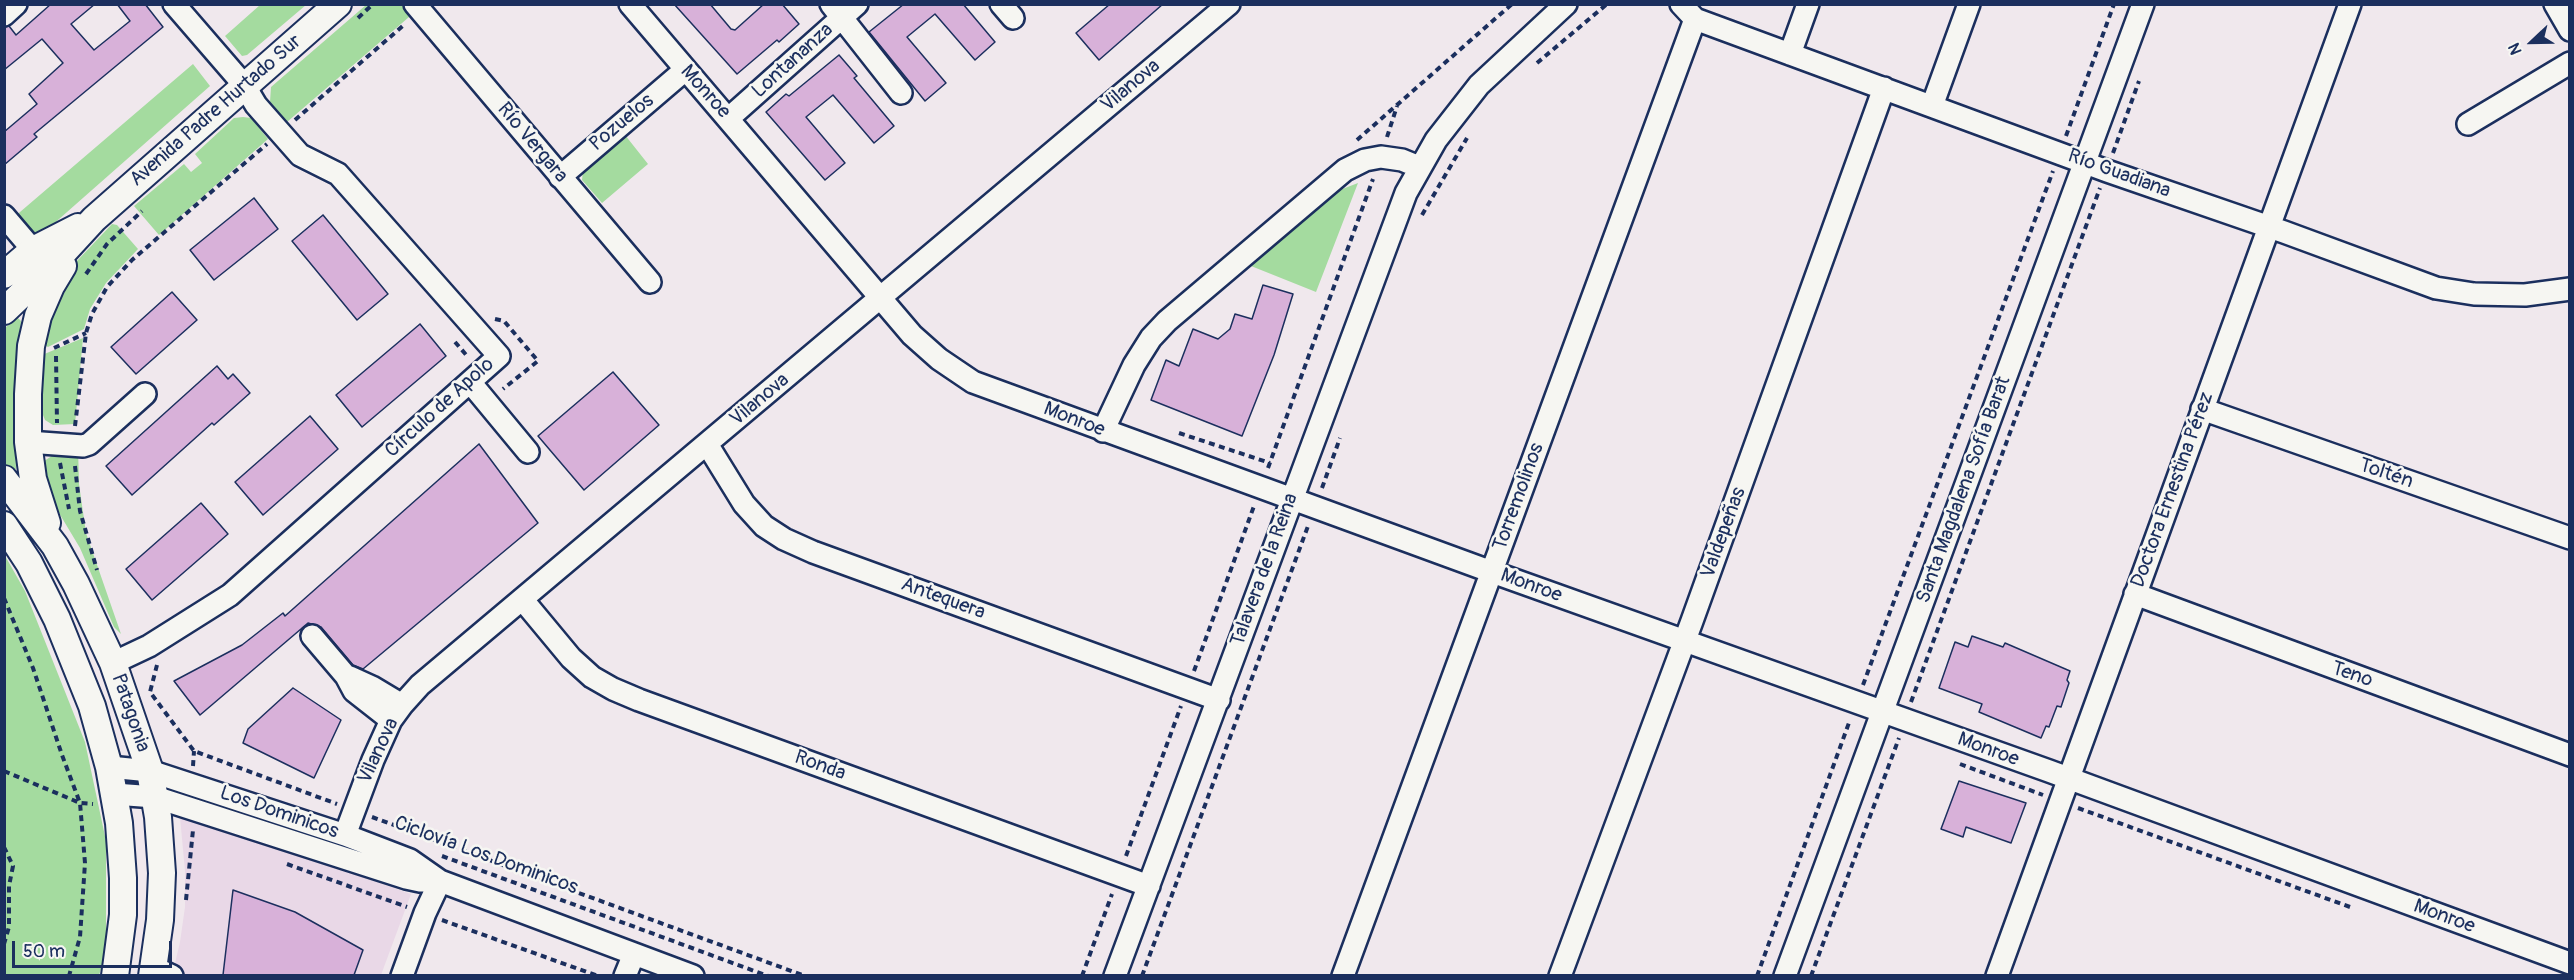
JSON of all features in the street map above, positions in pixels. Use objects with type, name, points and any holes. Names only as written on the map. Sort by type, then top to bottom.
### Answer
[{"type":"main road","name":"Avenida Padre Hurtado Sur","points":[[4,311],[48,269],[94,219],[244,86],[346,12]]},
{"type":"main road","name":"Avenida Padre Hurtado Sur","points":[[4,275],[33,250],[94,219]]},
{"type":"main road","points":[[55,546],[33,479],[28,442],[28,394],[43,347],[38,316],[51,286],[94,219]]},
{"type":"main road","name":"Patagonia","points":[[4,479],[55,546],[81,594],[113,663],[150,771],[161,847],[159,973]]},
{"type":"main road","name":"Patagonia","points":[[4,525],[34,572],[62,628],[92,706],[109,767],[123,878],[123,915],[115,975]]},
{"type":"street","points":[[4,15],[16,4]]},
{"type":"street","name":"Círculo de Apolo","points":[[113,663],[159,640],[230,595],[499,356],[338,174],[300,154],[256,105],[244,86],[174,4]]},
{"type":"street","name":"Monroe","points":[[630,4],[912,335],[939,359],[973,382],[1684,641],[1853,713],[1879,722],[1905,720],[2570,963]]},
{"type":"street","name":"Vilanova","points":[[345,835],[396,713],[420,685],[1228,4]]},
{"type":"street","name":"Talavera de la Reina","points":[[1115,975],[1219,700],[1395,218],[1419,167],[1457,111],[1479,85],[1566,4]]},
{"type":"street","points":[[1790,54],[1808,4]]},
{"type":"street","points":[[1932,106],[1969,4]]},
{"type":"street","name":"Santa Magdalena Sofía Barat","points":[[1785,975],[2143,4]]},
{"type":"street","name":"Doctora Ernestina Pérez","points":[[2002,974],[2067,778],[2350,4]]},
{"type":"street","points":[[2554,4],[2570,30]]},
{"type":"street","name":"Río Vergara","points":[[418,8],[650,282]]},
{"type":"street","points":[[843,9],[901,93]]},
{"type":"street","name":"Lontananza","points":[[729,118],[843,9]]},
{"type":"street","name":"Río Guadiana","points":[[1688,12],[1790,54],[1932,106],[2090,152],[2107,171],[2436,288],[2474,294],[2525,295],[2570,289]]},
{"type":"street","name":"Torremolinos","points":[[1343,975],[1492,572],[1688,12]]},
{"type":"street","points":[[2468,124],[2570,63]]},
{"type":"street","name":"Pozuelos","points":[[560,177],[685,70]]},
{"type":"street","name":"Valdepeñas","points":[[1560,975],[1684,641],[1884,88]]},
{"type":"street","points":[[1103,431],[1134,365],[1151,338],[1167,321],[1345,170],[1365,160],[1381,157],[1402,160],[1419,167]]},
{"type":"street","points":[[4,216],[33,250]]},
{"type":"street","points":[[470,382],[528,452]]},
{"type":"street","points":[[28,442],[89,444],[145,394]]},
{"type":"street","name":"Toltén","points":[[2202,409],[2570,538]]},
{"type":"street","name":"Antequera","points":[[707,444],[744,504],[764,526],[784,539],[813,552],[1219,700]]},
{"type":"street","name":"Teno","points":[[2135,594],[2570,755]]},
{"type":"street","name":"Ronda","points":[[522,599],[570,658],[592,677],[613,689],[1149,886]]},
{"type":"street","points":[[312,636],[346,676],[354,692],[396,713]]},
{"type":"street","name":"Los Dominicos","points":[[109,767],[150,771],[345,835],[410,860],[441,881],[693,975]]},
{"type":"street","name":"Los Dominicos","points":[[114,794],[155,797],[195,808],[406,878],[441,881]]},
{"type":"street","points":[[402,975],[425,913],[441,881]]},
{"type":"street","points":[[626,975],[634,954]]},
{"type":"path","points":[[346,12],[373,4]]},
{"type":"path","points":[[1082,975],[1262,486],[1381,157],[1397,106],[1512,4]]},
{"type":"path","points":[[1534,65],[1607,4]]},
{"type":"path","points":[[1757,975],[2114,4]]},
{"type":"path","points":[[70,516],[66,445],[86,333],[92,314],[107,287],[132,260],[281,132],[418,8]]},
{"type":"path","points":[[1811,975],[2140,80]]},
{"type":"path","points":[[2056,130],[2063,143],[2090,152],[2114,151],[2125,154]]},
{"type":"path","points":[[1420,220],[1432,194],[1468,136]]},
{"type":"path","points":[[80,282],[106,244],[148,205]]},
{"type":"path","points":[[43,347],[86,333]]},
{"type":"path","points":[[43,347],[58,336]]},
{"type":"path","points":[[43,347],[80,511],[102,580]]},
{"type":"path","points":[[1142,975],[1342,431]]},
{"type":"path","points":[[4,598],[33,668],[62,755],[81,803],[85,863],[81,926],[69,975]]},
{"type":"path","points":[[147,668],[156,664],[150,692]]},
{"type":"path","points":[[1184,664],[1195,669]]},
{"type":"path","points":[[144,682],[194,751],[805,975]]},
{"type":"path","points":[[1838,718],[1853,713],[1879,722],[1898,740],[1909,745]]},
{"type":"path","points":[[1953,761],[2354,908]]},
{"type":"path","points":[[183,764],[204,770]]},
{"type":"path","points":[[4,771],[81,803]]},
{"type":"path","points":[[185,909],[195,808]]},
{"type":"path","points":[[193,831],[204,835]]},
{"type":"path","points":[[4,847],[13,866],[9,886],[9,927],[4,944]]},
{"type":"path","name":"Ciclovía Los Dominicos","points":[[431,851],[768,975]]},
{"type":"path","points":[[282,862],[598,975]]},
{"type":"shaded area","points":[[180,817],[203,820],[411,894],[381,975],[172,976],[185,907],[185,871]]},
{"type":"green space","points":[[260,5],[306,5],[247,55],[242,56],[225,36]]},
{"type":"green space","points":[[366,5],[423,5],[287,122],[270,102],[271,87]]},
{"type":"green space","points":[[193,64],[210,86],[33,242],[13,218]]},
{"type":"green space","points":[[234,118],[251,118],[268,139],[159,235],[134,206],[184,164],[191,172],[202,163],[195,154]]},
{"type":"green space","points":[[625,135],[648,164],[602,203],[582,180],[583,171]]},
{"type":"green space","points":[[1358,183],[1316,292],[1251,266],[1332,193]]},
{"type":"green space","points":[[112,224],[117,225],[138,249],[106,283],[90,309],[84,329],[48,347],[44,345],[43,338],[64,280],[76,262]]},
{"type":"green space","points":[[17,317],[21,321],[15,421],[16,469],[11,472],[5,463],[5,328]]},
{"type":"green space","points":[[83,338],[75,424],[53,425],[45,420],[41,410],[42,355]]},
{"type":"green space","points":[[78,447],[79,484],[86,533],[121,634],[114,627],[80,548],[53,503],[41,463],[58,452]]},
{"type":"green space","points":[[4,554],[25,591],[85,742],[106,841],[106,954],[99,975],[5,975]]},
{"type":"building","points":[[51,4],[95,4],[71,24],[94,50],[130,21],[117,4],[145,4],[163,27],[34,134],[37,137],[4,165],[4,132],[37,104],[29,94],[63,63],[42,39],[4,70],[4,27],[9,26],[16,35]]},
{"type":"building","points":[[674,4],[710,4],[731,29],[735,30],[764,4],[782,4],[799,24],[737,74]]},
{"type":"building","points":[[904,4],[963,4],[995,42],[975,60],[935,14],[907,37],[946,83],[925,101],[869,32]]},
{"type":"building","points":[[1110,4],[1163,4],[1099,60],[1076,33]]},
{"type":"building","points":[[839,55],[857,76],[854,78],[894,126],[874,143],[833,95],[806,117],[845,163],[825,180],[766,112],[786,94],[789,96]]},
{"type":"building","points":[[254,198],[278,229],[214,280],[190,250]]},
{"type":"building","points":[[323,215],[388,294],[357,320],[292,241]]},
{"type":"building","points":[[1263,285],[1293,294],[1274,355],[1242,436],[1151,400],[1166,360],[1179,366],[1193,329],[1218,339],[1230,329],[1235,314],[1252,319]]},
{"type":"building","points":[[172,292],[197,320],[136,374],[111,347]]},
{"type":"building","points":[[420,324],[446,356],[362,427],[336,395]]},
{"type":"building","points":[[217,366],[228,379],[233,374],[250,393],[214,425],[212,423],[132,495],[106,466]]},
{"type":"building","points":[[613,372],[659,425],[584,490],[538,436]]},
{"type":"building","points":[[310,416],[338,449],[263,515],[235,482]]},
{"type":"building","points":[[479,444],[538,523],[363,669],[353,665],[321,627],[308,623],[200,715],[174,681],[242,645],[283,613],[285,616]]},
{"type":"building","points":[[201,503],[228,534],[152,600],[126,569]]},
{"type":"building","points":[[1972,636],[2003,647],[2005,643],[2070,671],[2067,680],[2069,683],[2061,707],[2057,706],[2049,727],[2046,726],[2041,738],[1979,712],[1982,704],[1939,688],[1955,642],[1968,647]]},
{"type":"building","points":[[293,688],[341,720],[314,778],[243,743],[248,729]]},
{"type":"building","points":[[1959,781],[2026,803],[2011,843],[1966,827],[1963,837],[1941,829]]},
{"type":"building","points":[[233,890],[295,912],[363,950],[354,975],[223,975]]}]
